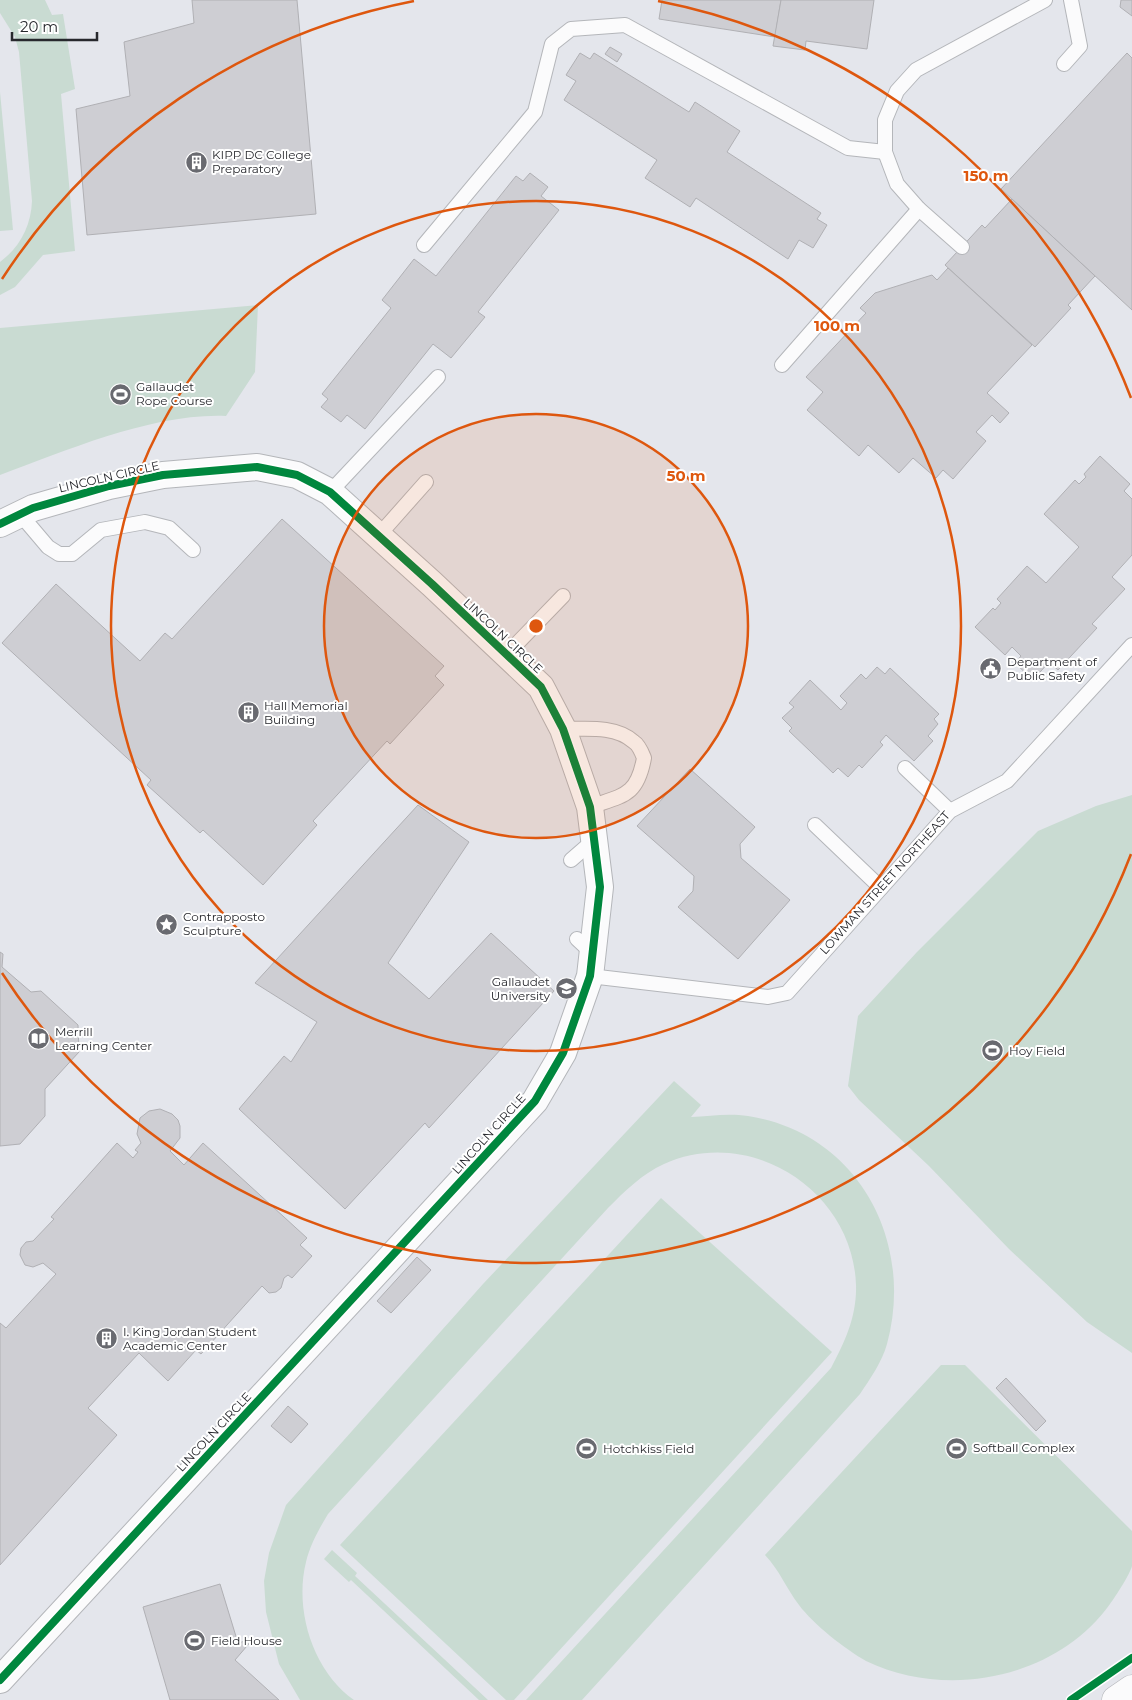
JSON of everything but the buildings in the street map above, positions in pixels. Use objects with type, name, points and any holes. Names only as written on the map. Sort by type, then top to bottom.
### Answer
[{"type":"street","name":"LINCOLN CIRCLE","points":[[0,1680],[535,1100],[563,1053],[600,888],[590,807],[563,729],[541,687],[379,535],[330,492],[297,475],[257,467],[163,475],[109,486],[33,508],[10,519]]},
{"type":"street","points":[[1116,1700],[1132,1689]]},
{"type":"lane","points":[[962,247],[919,209],[897,184],[885,152],[888,113],[897,91],[916,70],[1045,0]]},
{"type":"lane","points":[[1064,64],[1080,46],[1071,0]]},
{"type":"lane","points":[[424,245],[535,112],[552,44],[571,29],[625,25],[848,148],[885,152]]},
{"type":"lane","points":[[782,364],[919,209]]},
{"type":"lane","points":[[330,492],[438,377]]},
{"type":"lane","points":[[379,535],[426,482]]},
{"type":"lane","points":[[10,519],[48,548],[59,554],[72,554],[101,530],[145,522],[169,528],[193,550]]},
{"type":"lane","points":[[506,655],[563,596]]},
{"type":"lane","name":"LOWMAN STREET NORTHEAST","points":[[586,956],[768,997],[787,993],[950,811],[1007,781],[1132,645]]},
{"type":"lane","points":[[563,729],[598,729],[618,732],[635,742],[644,758],[640,780],[628,793],[590,807]]},
{"type":"lane","points":[[905,768],[950,811]]},
{"type":"lane","points":[[815,825],[881,888]]},
{"type":"lane","points":[[571,860],[594,840]]},
{"type":"green space","points":[[0,0],[45,0],[52,15],[63,14],[75,89],[61,94],[75,251],[43,255],[15,287],[0,295],[0,262],[19,243],[27,227],[32,201],[19,52],[15,37],[0,13]]},
{"type":"green space","points":[[0,92],[13,230],[0,231]]},
{"type":"green space","name":"Gallaudet Rope Course","points":[[258,305],[255,372],[226,416],[169,420],[140,427],[111,435],[0,475],[0,328]]},
{"type":"green space","name":"Hoy Field","points":[[1132,795],[1132,1353],[1087,1322],[1009,1249],[929,1166],[859,1100],[848,1086],[858,1016],[917,952],[1038,831],[1096,806]]},
{"type":"green space","points":[[674,1081],[701,1105],[691,1117],[741,1115],[787,1126],[820,1144],[848,1168],[869,1198],[884,1231],[893,1267],[894,1305],[887,1344],[875,1370],[860,1394],[582,1700],[526,1700],[831,1368],[852,1318],[856,1285],[850,1251],[837,1221],[817,1195],[791,1175],[762,1160],[730,1153],[697,1154],[656,1168],[634,1183],[608,1208],[328,1514],[312,1543],[306,1562],[303,1581],[305,1619],[310,1638],[328,1673],[340,1688],[354,1700],[300,1700],[279,1664],[266,1612],[264,1581],[269,1553],[286,1505],[483,1284]]},
{"type":"green space","name":"Hotchkiss Field","points":[[661,1198],[832,1352],[514,1700],[506,1700],[340,1545]]},
{"type":"green space","name":"Softball Complex","points":[[941,1365],[965,1365],[1132,1531],[1131,1570],[1110,1604],[1087,1630],[1060,1650],[1030,1665],[998,1675],[965,1680],[931,1679],[898,1673],[858,1656],[830,1636],[812,1620],[794,1599],[775,1567],[765,1555]]},
{"type":"green space","points":[[332,1550],[357,1573],[355,1576],[488,1700],[479,1700],[351,1580],[349,1582],[324,1559]]},
{"type":"cycle path","points":[[0,524],[33,508],[109,486],[163,475],[257,467],[297,475],[330,492],[432,584],[541,687],[563,729],[590,807],[600,887],[590,976],[563,1053],[535,1101],[0,1680]]},
{"type":"cycle path","points":[[1071,1700],[1132,1658]]},
{"type":"place","name":"KIPP DC College Preparatory","points":[[196,162]]},
{"type":"place","name":"Gallaudet Rope Course","points":[[120,394]]},
{"type":"place","name":"Department of Public Safety","points":[[991,669]]},
{"type":"place","name":"Hall Memorial Building","points":[[248,713]]},
{"type":"place","name":"Contrapposto Sculpture","points":[[167,924]]},
{"type":"place","name":"Gallaudet University","points":[[566,989]]},
{"type":"place","name":"Merrill Learning Center","points":[[39,1039]]},
{"type":"place","name":"Hoy Field","points":[[993,1051]]},
{"type":"place","name":"I. King Jordan Student Academic Center","points":[[107,1339]]},
{"type":"place","name":"Softball Complex","points":[[957,1448]]},
{"type":"place","name":"Hotchkiss Field","points":[[587,1449]]},
{"type":"place","name":"Field House","points":[[195,1641]]}]
